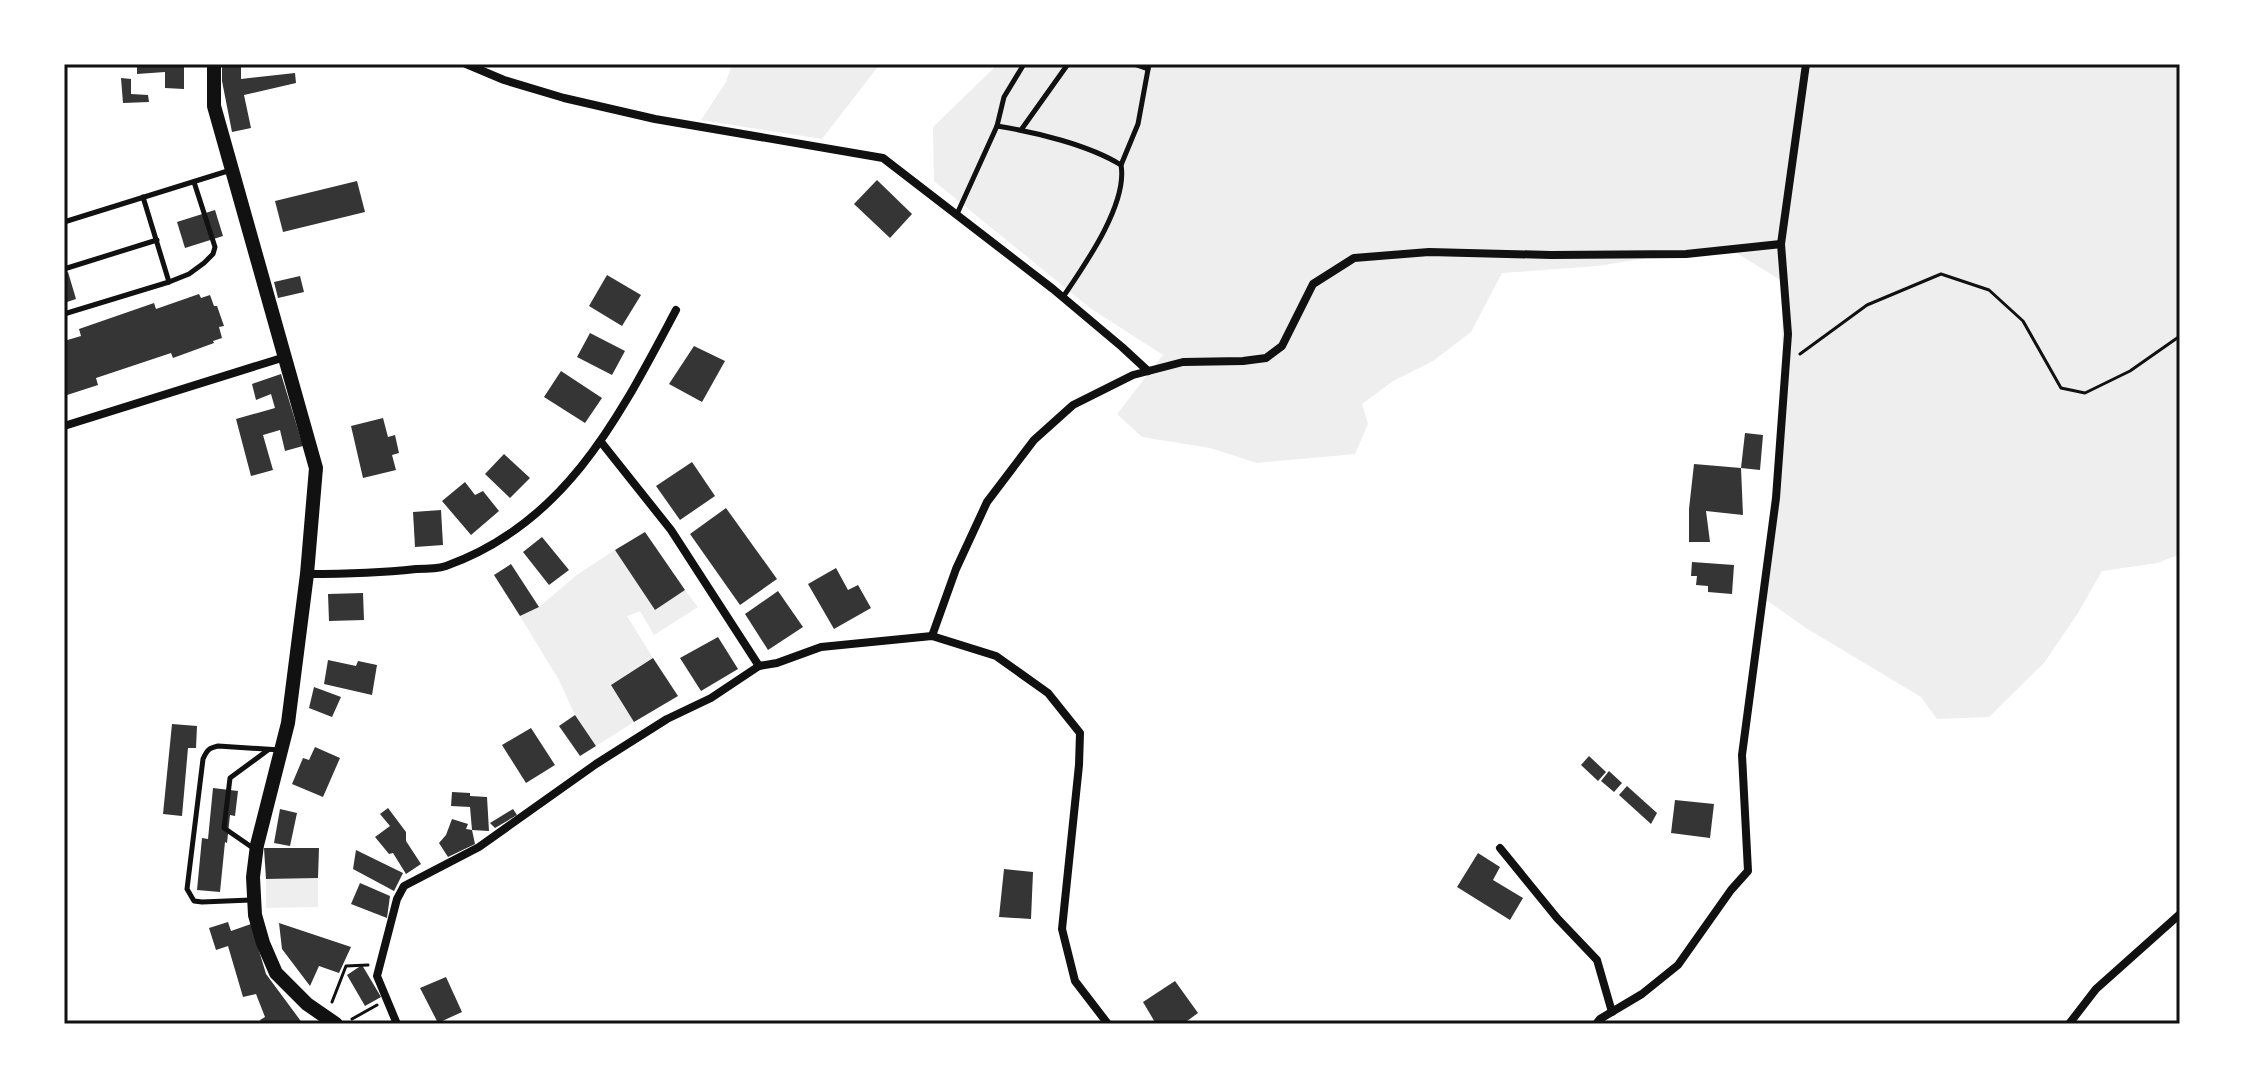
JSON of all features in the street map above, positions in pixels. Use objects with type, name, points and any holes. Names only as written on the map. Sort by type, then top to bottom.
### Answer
[{"type":"main road","points":[[214,64],[214,106],[316,468],[307,574],[288,723],[275,750],[253,877],[255,915],[276,973],[307,1004],[331,1021]]},
{"type":"street","points":[[466,64],[504,80],[564,98],[655,119],[883,158],[1063,297],[1148,371]]},
{"type":"street","points":[[1596,1024],[1642,994],[1678,965],[1748,871],[1742,755],[1776,498],[1788,334],[1781,244],[1806,64]]},
{"type":"street","points":[[932,636],[956,569],[987,502],[1034,440],[1073,405],[1133,375],[1183,362],[1266,358],[1282,346],[1313,284],[1354,258],[1429,252],[1686,254],[1781,244]]},
{"type":"street","points":[[307,574],[378,573],[444,567],[503,539],[556,496],[592,454],[627,401],[676,310]]},
{"type":"street","points":[[64,426],[285,357]]},
{"type":"street","points":[[601,442],[671,530],[759,666]]},
{"type":"street","points":[[397,1024],[377,976],[397,899],[404,886],[479,847],[596,764],[667,719],[711,698],[759,666],[777,663],[821,647],[932,636],[996,656],[1048,693],[1080,733],[1062,929],[1075,981],[1108,1024]]},
{"type":"street","points":[[1500,848],[1557,918],[1597,960],[1612,1012]]},
{"type":"street","points":[[2069,1024],[2096,989],[2180,914]]},
{"type":"lane","points":[[957,214],[997,126],[1004,97],[1024,64]]},
{"type":"lane","points":[[1021,130],[1068,64]]},
{"type":"lane","points":[[1063,297],[1092,255],[1116,204],[1123,173],[1121,165],[1138,124],[1148,66],[1134,64]]},
{"type":"lane","points":[[997,126],[1104,154],[1121,165]]},
{"type":"lane","points":[[64,222],[232,170]]},
{"type":"lane","points":[[64,314],[189,274],[213,254],[215,247],[194,182]]},
{"type":"lane","points":[[143,197],[169,282]]},
{"type":"lane","points":[[64,269],[157,240]]},
{"type":"lane","points":[[254,899],[194,901],[187,889],[203,759],[206,751],[218,746],[275,750]]},
{"type":"lane","points":[[257,850],[224,828],[230,778],[275,750]]},
{"type":"path","points":[[1786,364],[1867,305],[1941,274],[1989,290],[2023,321],[2061,388],[2085,393],[2130,371],[2180,336]]},
{"type":"path","points":[[331,1021],[346,966],[380,965]]},
{"type":"path","points":[[345,1024],[387,999]]},
{"type":"shaded area","points":[[732,64],[880,64],[822,139],[701,120],[726,82]]},
{"type":"shaded area","points":[[998,64],[2180,64],[2180,554],[2158,563],[2102,571],[2044,663],[1989,717],[1937,719],[1921,697],[1806,628],[1759,595],[1783,449],[1782,281],[1735,252],[1672,254],[1598,266],[1502,273],[1471,332],[1433,361],[1393,381],[1362,404],[1368,424],[1355,454],[1257,463],[1210,448],[1142,437],[1117,414],[1163,355],[1090,308],[934,181],[933,127]]},
{"type":"shaded area","points":[[615,550],[655,610],[685,590],[698,607],[654,635],[640,611],[627,616],[653,658],[612,684],[634,722],[596,746],[575,715],[559,680],[520,616],[539,607],[578,574]]},
{"type":"shaded area","points":[[318,878],[318,907],[266,908],[266,879]]},
{"type":"building","points":[[137,64],[184,64],[184,89],[165,88],[165,72],[137,74]]},
{"type":"building","points":[[222,64],[241,64],[241,79],[295,73],[296,83],[244,95],[251,128],[232,132],[222,81]]},
{"type":"building","points":[[121,78],[131,79],[131,94],[148,95],[149,102],[123,103]]},
{"type":"building","points":[[877,180],[912,214],[890,238],[854,204]]},
{"type":"building","points":[[357,181],[365,212],[283,232],[275,201]]},
{"type":"building","points":[[215,210],[223,236],[185,248],[177,222]]},
{"type":"building","points":[[68,272],[76,299],[64,303],[64,273]]},
{"type":"building","points":[[607,275],[641,295],[622,326],[589,306]]},
{"type":"building","points":[[300,276],[304,292],[278,298],[274,282]]},
{"type":"building","points":[[199,294],[201,298],[210,295],[214,306],[217,306],[224,326],[219,327],[222,338],[173,358],[171,353],[96,378],[98,385],[64,396],[64,341],[81,336],[79,329],[154,303],[156,309]]},
{"type":"building","points":[[590,333],[625,351],[612,375],[577,357]]},
{"type":"building","points":[[694,346],[725,361],[702,402],[669,384]]},
{"type":"building","points":[[561,371],[602,398],[585,423],[544,397]]},
{"type":"building","points":[[281,374],[303,446],[285,451],[280,430],[263,435],[273,470],[251,476],[236,419],[275,408],[271,394],[256,400],[252,384]]},
{"type":"building","points":[[383,418],[388,437],[395,435],[399,453],[392,455],[396,470],[363,478],[351,426]]},
{"type":"building","points":[[1745,433],[1763,435],[1760,470],[1741,468]]},
{"type":"building","points":[[504,454],[530,478],[510,498],[485,474]]},
{"type":"building","points":[[692,462],[715,496],[680,520],[656,486]]},
{"type":"building","points":[[1694,464],[1741,468],[1743,515],[1706,511],[1710,542],[1689,542]]},
{"type":"building","points":[[465,482],[475,495],[483,491],[499,511],[471,535],[442,501]]},
{"type":"building","points":[[726,508],[777,579],[740,605],[690,534]]},
{"type":"building","points":[[441,510],[443,545],[415,547],[413,512]]},
{"type":"building","points":[[645,532],[685,590],[655,610],[615,550]]},
{"type":"building","points":[[542,537],[569,570],[549,585],[523,552]]},
{"type":"building","points":[[1692,562],[1734,565],[1732,594],[1708,592],[1708,586],[1696,585],[1697,576],[1691,576]]},
{"type":"building","points":[[511,564],[539,607],[520,616],[494,575]]},
{"type":"building","points":[[836,568],[848,590],[858,585],[871,608],[834,629],[808,584]]},
{"type":"building","points":[[778,591],[803,627],[768,650],[745,614]]},
{"type":"building","points":[[363,593],[364,620],[329,621],[328,594]]},
{"type":"building","points":[[718,637],[738,669],[701,691],[680,658]]},
{"type":"building","points":[[653,658],[678,696],[634,722],[611,685]]},
{"type":"building","points":[[328,660],[356,666],[358,661],[377,665],[372,695],[324,684]]},
{"type":"building","points":[[314,687],[341,697],[332,717],[309,708]]},
{"type":"building","points":[[575,715],[596,746],[580,756],[559,726]]},
{"type":"building","points":[[172,724],[197,726],[196,748],[188,748],[182,816],[163,814]]},
{"type":"building","points":[[531,728],[555,765],[526,783],[502,745]]},
{"type":"building","points":[[315,747],[340,758],[323,797],[292,784],[303,758],[309,760]]},
{"type":"building","points":[[1589,756],[1606,772],[1598,781],[1581,765]]},
{"type":"building","points":[[1609,771],[1622,783],[1614,792],[1601,781]]},
{"type":"building","points":[[1627,786],[1657,813],[1651,824],[1619,795]]},
{"type":"building","points":[[213,788],[238,791],[235,816],[230,815],[225,842],[220,892],[197,890],[202,838],[208,839]]},
{"type":"building","points":[[452,792],[487,797],[489,831],[472,830],[470,807],[451,806]]},
{"type":"building","points":[[1675,800],[1714,804],[1710,838],[1671,833]]},
{"type":"building","points":[[388,808],[406,832],[406,841],[421,864],[406,874],[393,853],[389,854],[375,837],[390,826],[380,814]]},
{"type":"building","points":[[280,809],[297,813],[290,846],[274,843]]},
{"type":"building","points":[[513,809],[517,815],[495,828],[490,823]]},
{"type":"building","points":[[452,819],[468,824],[466,829],[472,830],[475,844],[448,857],[439,843]]},
{"type":"building","points":[[264,848],[319,848],[318,878],[266,879]]},
{"type":"building","points":[[356,850],[403,873],[394,891],[353,869]]},
{"type":"building","points":[[1478,853],[1500,867],[1493,880],[1523,898],[1510,920],[1457,887]]},
{"type":"building","points":[[1004,869],[1033,872],[1031,919],[999,917]]},
{"type":"building","points":[[360,883],[390,896],[387,918],[351,904]]},
{"type":"building","points":[[228,922],[231,931],[251,924],[266,974],[303,1024],[262,1024],[260,1020],[265,1017],[256,994],[243,997],[228,946],[216,950],[209,928]]},
{"type":"building","points":[[279,923],[351,947],[339,973],[319,966],[310,986],[282,949]]},
{"type":"building","points":[[362,965],[381,997],[365,1006],[347,975]]},
{"type":"building","points":[[446,977],[462,1012],[438,1023],[420,988]]},
{"type":"building","points":[[1175,981],[1198,1013],[1183,1024],[1156,1024],[1143,1002]]}]
